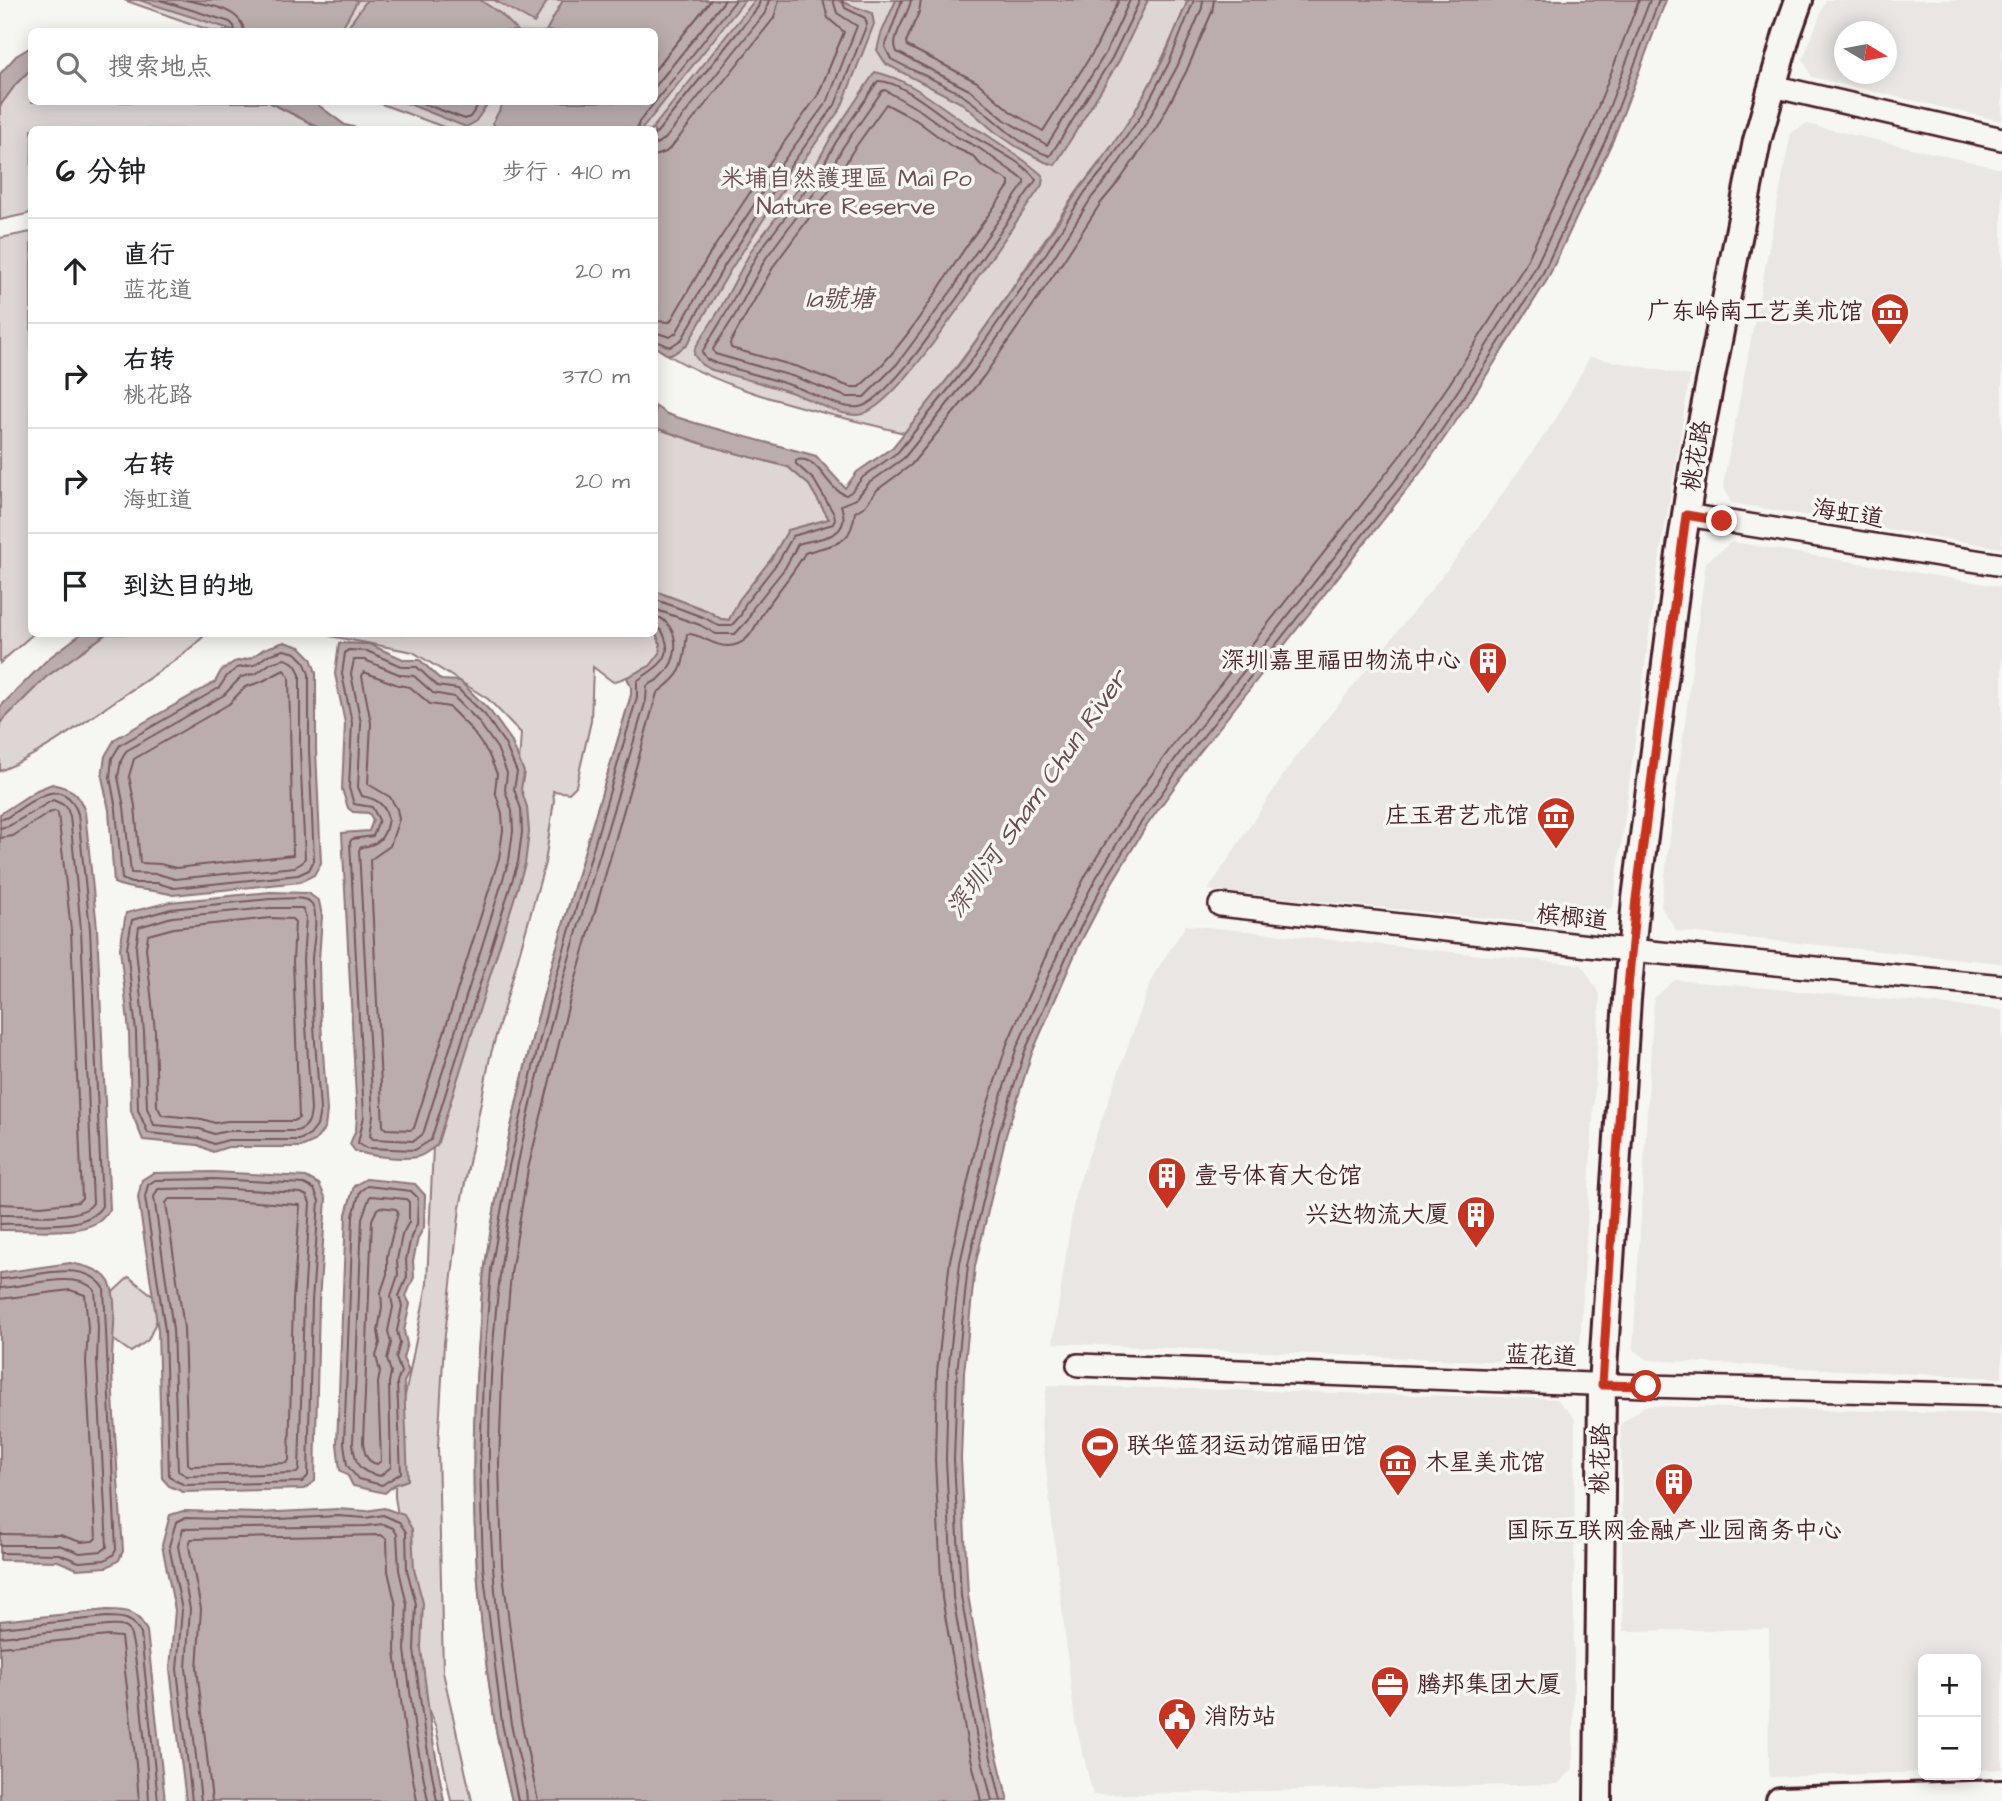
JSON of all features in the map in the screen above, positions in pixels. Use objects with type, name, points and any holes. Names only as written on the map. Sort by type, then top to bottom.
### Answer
[{"type":"main road","name":"桃花路","points":[[1598,1801],[1602,1385],[1636,899],[1686,515],[1755,154],[1772,86],[1799,0]]},
{"type":"main road","points":[[1780,1801],[2002,1794]]},
{"type":"street","points":[[1772,86],[2002,139]]},
{"type":"street","name":"海虹道","points":[[1686,515],[2002,565]]},
{"type":"street","name":"槟榔道","points":[[1220,905],[1631,950],[2002,986]]},
{"type":"street","name":"蓝花道","points":[[1078,1365],[1602,1385],[2002,1395]]},
{"type":"shaded area","points":[[1826,0],[2002,0],[2002,121],[1842,84],[1897,84],[1897,21],[1834,21],[1834,82],[1812,77],[1803,59]]},
{"type":"shaded area","points":[[1806,124],[2002,169],[2002,548],[1731,503],[1723,485],[1791,133]]},
{"type":"shaded area","points":[[1590,357],[1690,376],[1657,573],[1613,906],[1586,928],[1208,890],[1292,762],[1455,560],[1556,419]]},
{"type":"shaded area","points":[[1732,542],[2002,587],[2002,963],[1677,931],[1661,907],[1706,562]]},
{"type":"shaded area","points":[[1186,925],[1582,965],[1600,995],[1580,1345],[1558,1364],[1053,1343],[1075,1194],[1153,976]]},
{"type":"shaded area","points":[[1675,980],[2002,1010],[2002,1378],[1648,1360],[1633,1349],[1654,998]]},
{"type":"shaded area","points":[[1047,1385],[1557,1399],[1575,1419],[1573,1769],[1558,1784],[1093,1795],[1075,1722],[1041,1424]]},
{"type":"shaded area","points":[[1645,1406],[2002,1414],[2002,1769],[1981,1770],[1981,1654],[1918,1654],[1918,1772],[1769,1777],[1769,1629],[1623,1631],[1621,1424]]},
{"type":"green space","name":"米埔自然護理區 Mai Po Nature Reserve","points":[[124,0],[1188,0],[1156,73],[1125,127],[1073,197],[968,352],[904,433],[744,390],[683,364],[658,349],[658,126],[441,126],[384,105],[658,105],[658,28],[203,28]]},
{"type":"green space","points":[[28,72],[28,105],[275,105],[316,126],[28,126],[28,214],[0,220],[0,106]]},
{"type":"green space","points":[[28,233],[30,637],[0,663],[0,238]]},
{"type":"green space","points":[[659,429],[788,467],[809,485],[829,519],[788,530],[772,558],[739,600],[729,620],[658,592]]},
{"type":"green space","points":[[102,637],[203,637],[167,666],[64,736],[0,771],[0,723],[46,677]]},
{"type":"green space","points":[[335,637],[658,637],[660,644],[512,1801],[488,1676],[475,1532],[474,1435],[482,1293],[497,1193],[529,1049],[631,695],[631,687],[627,677],[613,682],[593,667],[591,721],[576,786],[569,793],[553,791],[545,863],[490,1057],[460,1208],[444,1343],[438,1447],[443,1672],[472,1801],[451,1801],[436,1728],[412,1670],[401,1534],[395,1497],[395,1447],[427,1284],[434,1124],[516,811],[521,733],[488,699],[413,652]]},
{"type":"green space","points":[[129,1277],[164,1304],[148,1340],[131,1352],[104,1333],[98,1306]]},
{"type":"water","points":[[139,0],[358,0],[342,28],[227,28]]},
{"type":"water","points":[[367,0],[480,0],[501,14],[515,28],[347,28]]},
{"type":"water","points":[[494,0],[548,0],[534,23]]},
{"type":"water","points":[[563,0],[745,0],[644,126],[494,126],[493,122],[502,105],[658,105],[658,28],[548,28]]},
{"type":"water","name":"1a號塘","points":[[755,0],[837,0],[872,13],[874,24],[841,108],[731,269],[687,345],[673,354],[666,354],[658,348],[658,126],[654,126]]},
{"type":"water","points":[[896,0],[1148,0],[1119,61],[1055,165],[1017,147],[963,104],[886,64],[877,50]]},
{"type":"water","name":"深圳河 Sham Chun River","points":[[1188,0],[1666,0],[1613,140],[1547,280],[1472,398],[1420,473],[1196,757],[1145,828],[1078,947],[1032,1053],[1006,1135],[975,1266],[964,1373],[961,1459],[968,1595],[992,1735],[1008,1801],[512,1801],[495,1724],[482,1628],[475,1532],[474,1435],[484,1275],[497,1193],[529,1049],[631,695],[627,677],[650,666],[660,653],[658,592],[729,620],[739,600],[772,558],[788,530],[829,519],[809,485],[788,467],[659,429],[658,408],[667,414],[695,423],[816,456],[845,488],[857,472],[893,447],[962,361],[1134,113],[1163,60]]},
{"type":"water","points":[[28,49],[28,72],[0,106],[0,74],[16,56]]},
{"type":"water","name":"1a號塘","points":[[875,72],[922,92],[1016,154],[1043,176],[1042,185],[975,281],[969,294],[917,364],[885,399],[870,411],[857,415],[840,412],[790,392],[712,370],[702,365],[694,355],[695,348],[720,309],[752,249],[814,168]]},
{"type":"water","points":[[275,105],[318,105],[349,126],[316,126]]},
{"type":"water","points":[[411,105],[487,105],[475,122],[464,126]]},
{"type":"water","points":[[77,637],[102,637],[46,677],[0,723],[0,707],[49,658]]},
{"type":"water","points":[[284,642],[300,647],[311,658],[316,673],[321,863],[314,875],[300,882],[173,895],[114,883],[109,810],[102,777],[105,756],[115,739],[215,682],[221,671],[234,662],[251,658],[264,649]]},
{"type":"water","points":[[339,643],[369,644],[405,660],[420,660],[441,680],[460,681],[490,711],[511,740],[524,772],[521,789],[527,807],[529,832],[525,864],[437,1145],[411,1158],[368,1154],[355,1151],[350,1144],[356,1129],[357,1116],[342,833],[369,831],[373,820],[369,813],[353,812],[348,808],[342,789],[345,723],[335,674]]},
{"type":"water","points":[[52,784],[74,792],[85,812],[97,928],[110,1210],[98,1222],[77,1229],[0,1230],[0,814],[37,790]]},
{"type":"water","points":[[270,892],[308,893],[319,901],[322,916],[319,960],[327,1111],[325,1128],[315,1141],[301,1147],[228,1147],[213,1152],[198,1145],[143,1140],[131,1111],[129,1032],[120,948],[126,913],[170,902]]},
{"type":"water","points":[[214,1172],[306,1177],[319,1184],[326,1199],[319,1301],[315,1481],[304,1489],[183,1492],[169,1486],[162,1478],[158,1330],[138,1197],[142,1180],[153,1173]]},
{"type":"water","points":[[366,1179],[415,1184],[425,1195],[424,1227],[418,1238],[413,1261],[414,1277],[406,1296],[410,1304],[404,1331],[407,1344],[403,1358],[409,1372],[404,1382],[408,1480],[394,1485],[385,1493],[353,1486],[348,1476],[340,1470],[337,1444],[346,1214],[354,1186]]},
{"type":"water","points":[[70,1263],[99,1272],[108,1280],[113,1294],[112,1362],[123,1551],[119,1560],[107,1567],[77,1569],[58,1561],[0,1560],[0,1273]]},
{"type":"water","points":[[384,1508],[404,1515],[412,1529],[414,1569],[423,1603],[421,1648],[431,1729],[444,1801],[186,1801],[170,1669],[175,1610],[162,1545],[170,1515],[183,1511],[259,1513],[338,1509],[366,1511]]},
{"type":"water","points":[[107,1610],[132,1613],[140,1619],[147,1631],[165,1801],[0,1801],[0,1621]]},
{"type":"place","name":"广东岭南工艺美术馆","points":[[1890,346]]},
{"type":"place","name":"深圳嘉里福田物流中心","points":[[1488,695]]},
{"type":"place","name":"庄玉君艺术馆","points":[[1556,850]]},
{"type":"place","name":"壹号体育大仓馆","points":[[1167,1210]]},
{"type":"place","name":"兴达物流大厦","points":[[1476,1249]]},
{"type":"place","name":"联华篮羽运动馆福田馆","points":[[1100,1480]]},
{"type":"place","name":"木星美术馆","points":[[1398,1497]]},
{"type":"place","name":"国际互联网金融产业园商务中心","points":[[1674,1516]]},
{"type":"place","name":"腾邦集团大厦","points":[[1390,1719]]},
{"type":"place","name":"消防站","points":[[1177,1751]]},
{"type":"route","points":[[1646,1386],[1602,1385],[1627,999],[1636,899],[1686,515],[1722,521]]}]
